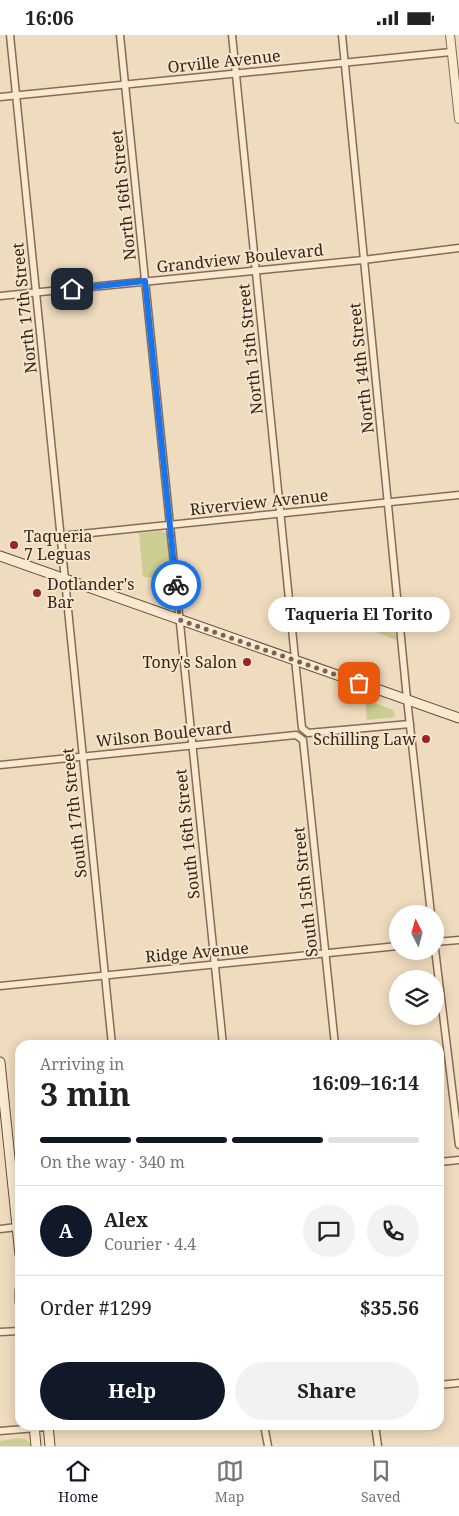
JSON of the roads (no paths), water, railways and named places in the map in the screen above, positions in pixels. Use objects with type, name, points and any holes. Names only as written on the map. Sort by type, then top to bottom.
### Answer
[{"type":"main road","points":[[0,557],[459,718]]},
{"type":"main road","points":[[0,1062],[15,1183]]},
{"type":"main road","points":[[34,1430],[36,1446]]},
{"type":"main road","points":[[48,1430],[50,1446]]},
{"type":"street","name":"North 17th Street","points":[[10,35],[64,579]]},
{"type":"street","name":"North 16th Street","points":[[120,35],[180,620]]},
{"type":"street","name":"North 15th Street","points":[[232,35],[295,661]]},
{"type":"street","name":"North 14th Street","points":[[342,35],[407,699],[430,905]]},
{"type":"street","points":[[450,35],[459,119]]},
{"type":"street","name":"Orville Avenue","points":[[0,97],[451,52]]},
{"type":"street","name":"Grandview Boulevard","points":[[0,296],[363,260],[459,248]]},
{"type":"street","name":"Riverview Avenue","points":[[61,536],[459,495]]},
{"type":"street","name":"South 17th Street","points":[[64,579],[111,1040]]},
{"type":"street","name":"South 16th Street","points":[[180,620],[222,1040]]},
{"type":"street","points":[[295,661],[302,728],[304,731],[308,733],[410,724]]},
{"type":"street","name":"Wilson Boulevard","points":[[0,765],[296,735],[299,737]]},
{"type":"street","name":"South 15th Street","points":[[299,737],[302,740],[334,1040]]},
{"type":"street","points":[[444,941],[459,940]]},
{"type":"street","name":"Ridge Avenue","points":[[0,986],[389,947]]},
{"type":"street","points":[[436,960],[459,1145]]},
{"type":"street","points":[[444,1161],[459,1159]]},
{"type":"street","points":[[0,1229],[15,1227]]},
{"type":"street","points":[[0,1332],[15,1331]]},
{"type":"street","points":[[444,1384],[459,1383]]},
{"type":"street","points":[[0,1431],[15,1429]]},
{"type":"street","points":[[265,1430],[268,1446]]},
{"type":"street","points":[[376,1430],[378,1446]]},
{"type":"place","name":"Taqueria 7 Leguas","points":[[14,545]]},
{"type":"place","name":"Dotlander's Bar","points":[[37,593]]},
{"type":"place","name":"Tony's Salon","points":[[247,662]]},
{"type":"place","name":"Taqueria El Torito","points":[[359,683]]},
{"type":"place","name":"Schilling Law","points":[[426,739]]}]
